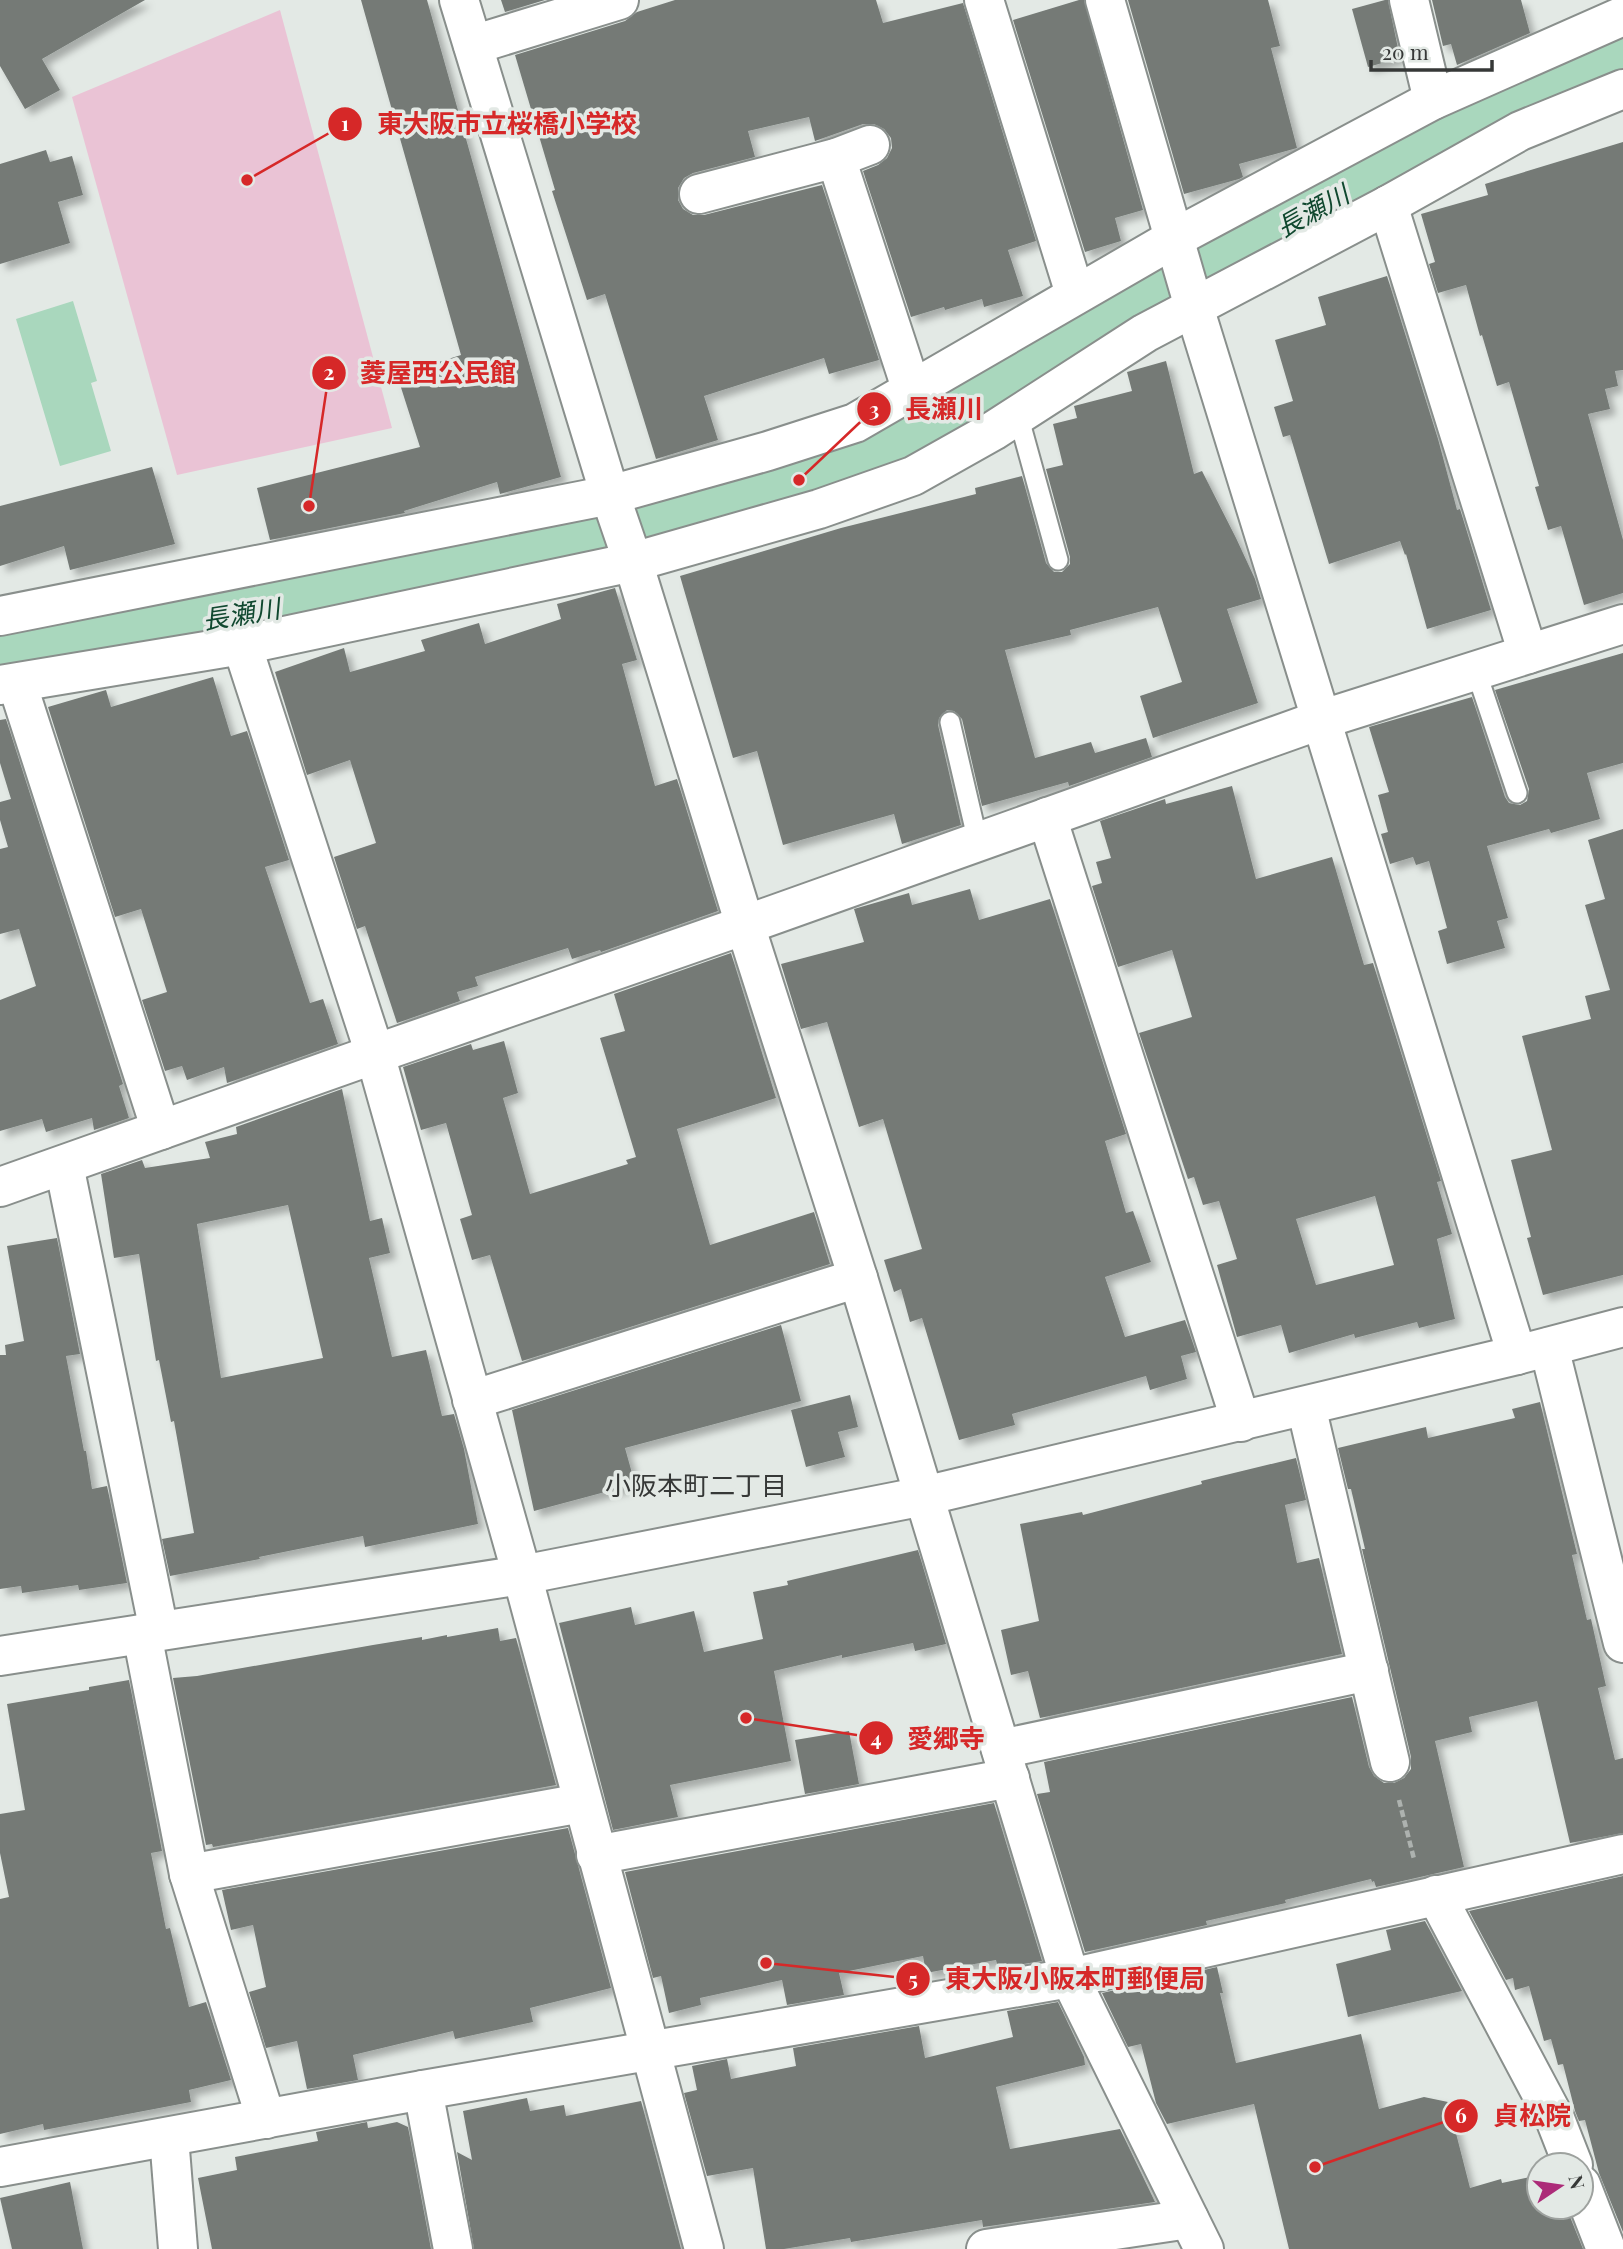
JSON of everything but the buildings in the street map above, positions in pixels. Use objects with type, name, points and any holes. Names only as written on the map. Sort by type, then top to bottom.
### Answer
[{"type":"street","points":[[459,0],[610,495],[859,1278],[1070,1978],[1196,2234],[986,2249]]},
{"type":"street","points":[[473,45],[619,0]]},
{"type":"street","points":[[984,0],[1075,294]]},
{"type":"street","points":[[1105,0],[1173,239],[1320,720],[1533,1351],[1609,1532],[1623,1643]]},
{"type":"street","points":[[1409,0],[1433,100]]},
{"type":"street","points":[[0,616],[610,495],[768,451],[855,423],[1173,239],[1433,100],[1623,16]]},
{"type":"street","points":[[161,1130],[8,684],[242,645],[633,562],[819,509],[913,476],[993,431],[1144,333],[1388,205],[1520,131],[1623,89]]},
{"type":"street","points":[[699,194],[853,152],[912,391]]},
{"type":"street","points":[[1388,205],[1528,654]]},
{"type":"street","points":[[0,1188],[1320,720],[1623,624]]},
{"type":"street","points":[[242,645],[374,1054],[522,1575],[704,2249]]},
{"type":"street","points":[[1047,817],[1241,1422]]},
{"type":"street","points":[[64,1165],[150,1632],[189,1874],[266,2119]]},
{"type":"street","points":[[472,1400],[859,1278]]},
{"type":"street","points":[[0,1656],[522,1575],[924,1496],[1241,1422],[1623,1327]]},
{"type":"street","points":[[1306,1406],[1390,1762]]},
{"type":"street","points":[[596,1855],[1005,1764],[1369,1671]]},
{"type":"street","points":[[189,1874],[582,1804]]},
{"type":"street","points":[[0,2167],[423,2090],[1070,1978],[1623,1854]]},
{"type":"street","points":[[1430,1896],[1555,2119],[1568,2151]]},
{"type":"street","points":[[423,2090],[453,2249]]},
{"type":"street","points":[[169,2137],[178,2249]]},
{"type":"street","points":[[1595,2221],[1606,2249]]},
{"type":"lane","points":[[1018,415],[1058,560]]},
{"type":"lane","points":[[1476,671],[1517,793]]},
{"type":"lane","points":[[950,722],[978,842]]},
{"type":"path","points":[[1390,1762],[1430,1896]]},
{"type":"shaded area","points":[[280,10],[392,428],[177,475],[72,97]]},
{"type":"shaded area","points":[[73,301],[97,381],[91,383],[111,451],[60,466],[16,319]]},
{"type":"waterway","name":"長瀬川","points":[[0,651],[360,593],[551,549],[799,480],[906,436],[1131,297],[1241,249],[1501,105],[1623,51]]},
{"type":"place","name":"東大阪市立桜橋小学校","points":[[247,180]]},
{"type":"place","name":"長瀬川","points":[[799,480]]},
{"type":"place","name":"菱屋西公民館","points":[[309,506]]},
{"type":"place","name":"愛郷寺","points":[[746,1718]]},
{"type":"place","name":"東大阪小阪本町郵便局","points":[[766,1963]]},
{"type":"place","name":"貞松院","points":[[1315,2167]]},
{"type":"district","name":"小阪本町二丁目","points":[[696,1484]]}]
